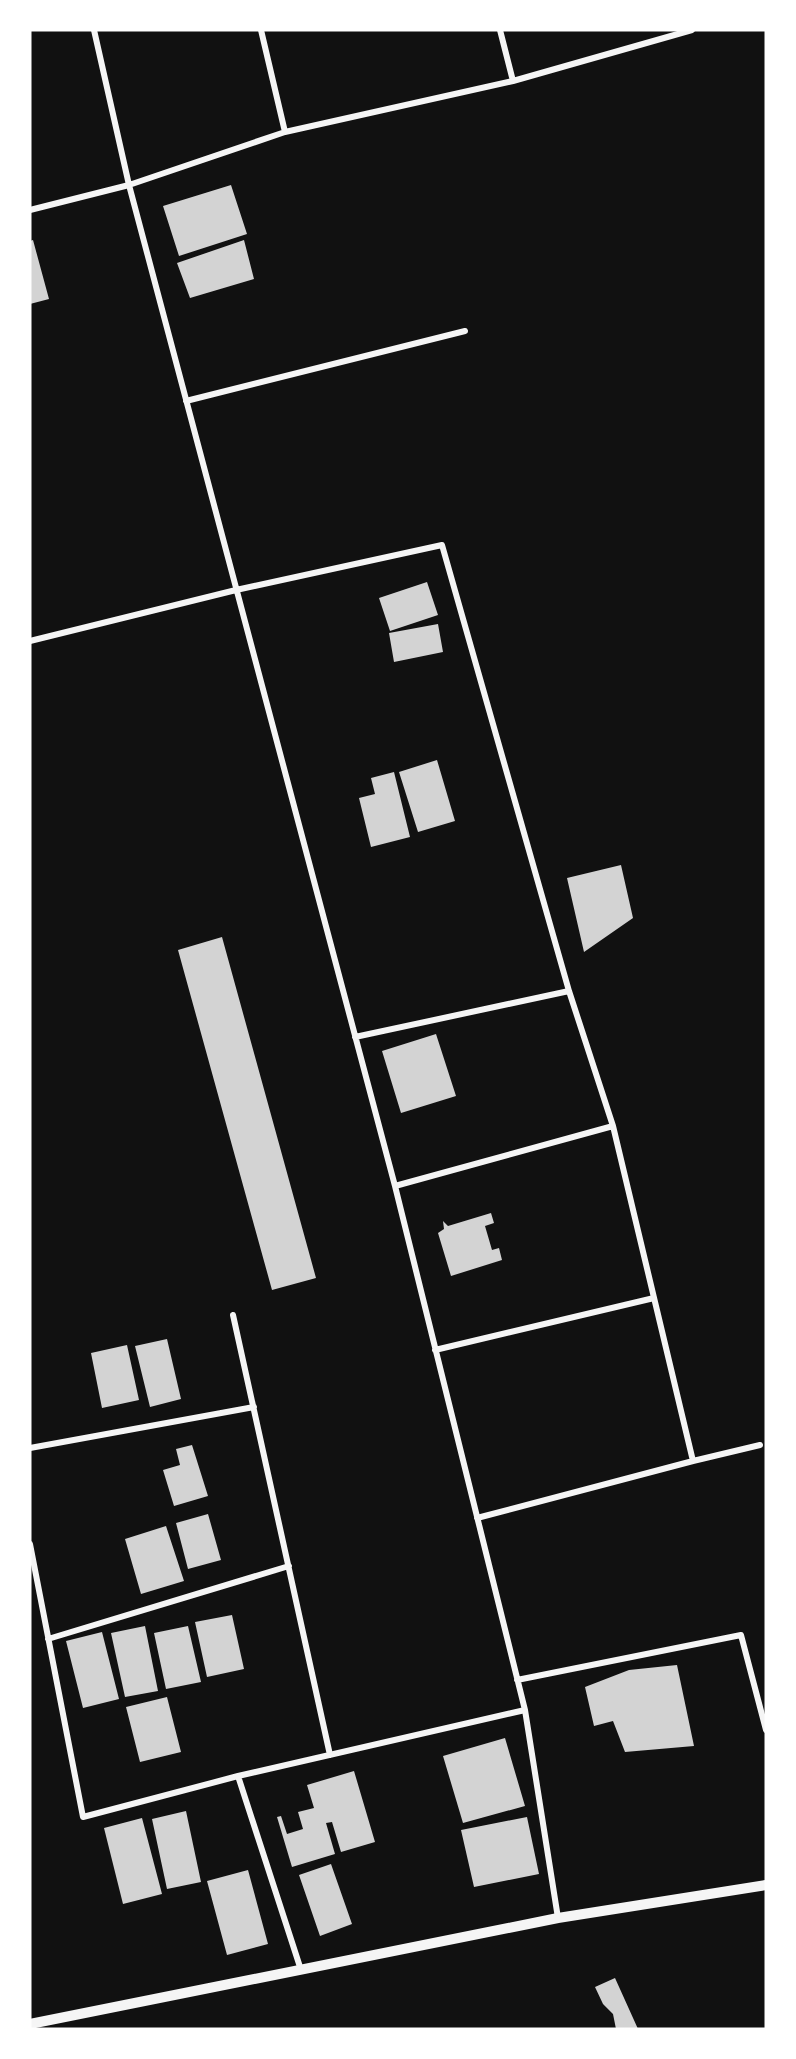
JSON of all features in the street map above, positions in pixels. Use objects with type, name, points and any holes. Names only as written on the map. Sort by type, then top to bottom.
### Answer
[{"type":"street","points":[[94,30],[129,185],[394,1186],[518,1680],[525,1710],[558,1918]]},
{"type":"street","points":[[261,30],[285,132]]},
{"type":"street","points":[[500,30],[513,81]]},
{"type":"street","points":[[30,210],[129,185],[285,132],[513,81],[691,30]]},
{"type":"street","points":[[186,401],[465,331]]},
{"type":"street","points":[[30,642],[236,590],[442,545],[569,991],[613,1126],[693,1461]]},
{"type":"street","points":[[355,1037],[569,991]]},
{"type":"street","points":[[394,1186],[613,1126]]},
{"type":"street","points":[[435,1350],[654,1298]]},
{"type":"street","points":[[233,1315],[330,1755]]},
{"type":"street","points":[[30,1448],[254,1407]]},
{"type":"street","points":[[477,1518],[760,1444]]},
{"type":"street","points":[[30,1544],[83,1817],[238,1776],[525,1710]]},
{"type":"street","points":[[48,1639],[288,1566]]},
{"type":"street","points":[[518,1680],[741,1635],[766,1730]]},
{"type":"street","points":[[238,1776],[301,1970]]},
{"type":"street","points":[[30,2024],[558,1918],[766,1885]]},
{"type":"building","points":[[231,185],[247,234],[179,256],[163,206]]},
{"type":"building","points":[[33,240],[49,299],[30,304],[30,241]]},
{"type":"building","points":[[244,240],[254,279],[190,298],[177,263]]},
{"type":"building","points":[[427,582],[438,615],[390,631],[379,598]]},
{"type":"building","points":[[438,624],[443,652],[394,662],[389,633]]},
{"type":"building","points":[[437,760],[455,821],[418,832],[399,772]]},
{"type":"building","points":[[394,772],[410,837],[371,847],[359,798],[375,794],[371,778]]},
{"type":"building","points":[[621,865],[633,918],[584,952],[567,878]]},
{"type":"building","points":[[222,937],[316,1278],[272,1290],[178,950]]},
{"type":"building","points":[[436,1034],[456,1096],[401,1113],[382,1051]]},
{"type":"building","points":[[491,1213],[494,1223],[485,1226],[492,1250],[499,1248],[502,1260],[451,1276],[438,1233],[444,1229],[443,1221],[448,1226]]},
{"type":"building","points":[[167,1339],[181,1399],[150,1407],[135,1346]]},
{"type":"building","points":[[127,1345],[139,1400],[102,1408],[91,1353]]},
{"type":"building","points":[[192,1445],[208,1496],[174,1506],[163,1470],[180,1465],[176,1449]]},
{"type":"building","points":[[208,1514],[221,1560],[188,1569],[176,1523]]},
{"type":"building","points":[[166,1526],[184,1581],[141,1594],[125,1539]]},
{"type":"building","points":[[232,1615],[244,1669],[207,1677],[195,1622]]},
{"type":"building","points":[[145,1626],[158,1691],[125,1697],[111,1633]]},
{"type":"building","points":[[188,1626],[201,1682],[166,1689],[154,1633]]},
{"type":"building","points":[[102,1632],[119,1699],[83,1708],[66,1641]]},
{"type":"building","points":[[677,1665],[694,1746],[625,1752],[613,1721],[594,1726],[585,1687],[629,1670]]},
{"type":"building","points":[[167,1697],[181,1752],[140,1762],[126,1707]]},
{"type":"building","points":[[505,1738],[525,1806],[463,1823],[443,1756]]},
{"type":"building","points":[[354,1771],[375,1842],[341,1852],[332,1822],[326,1823],[335,1854],[292,1867],[277,1817],[281,1816],[287,1834],[303,1829],[298,1812],[314,1808],[307,1785]]},
{"type":"building","points":[[186,1811],[201,1882],[167,1889],[152,1819]]},
{"type":"building","points":[[527,1817],[539,1874],[474,1887],[461,1830]]},
{"type":"building","points":[[142,1818],[162,1894],[123,1904],[104,1828]]},
{"type":"building","points":[[331,1864],[352,1924],[320,1936],[299,1875]]},
{"type":"building","points":[[248,1870],[268,1944],[227,1955],[207,1881]]},
{"type":"building","points":[[615,1978],[638,2029],[616,2029],[613,2014],[603,2004],[595,1987]]}]
